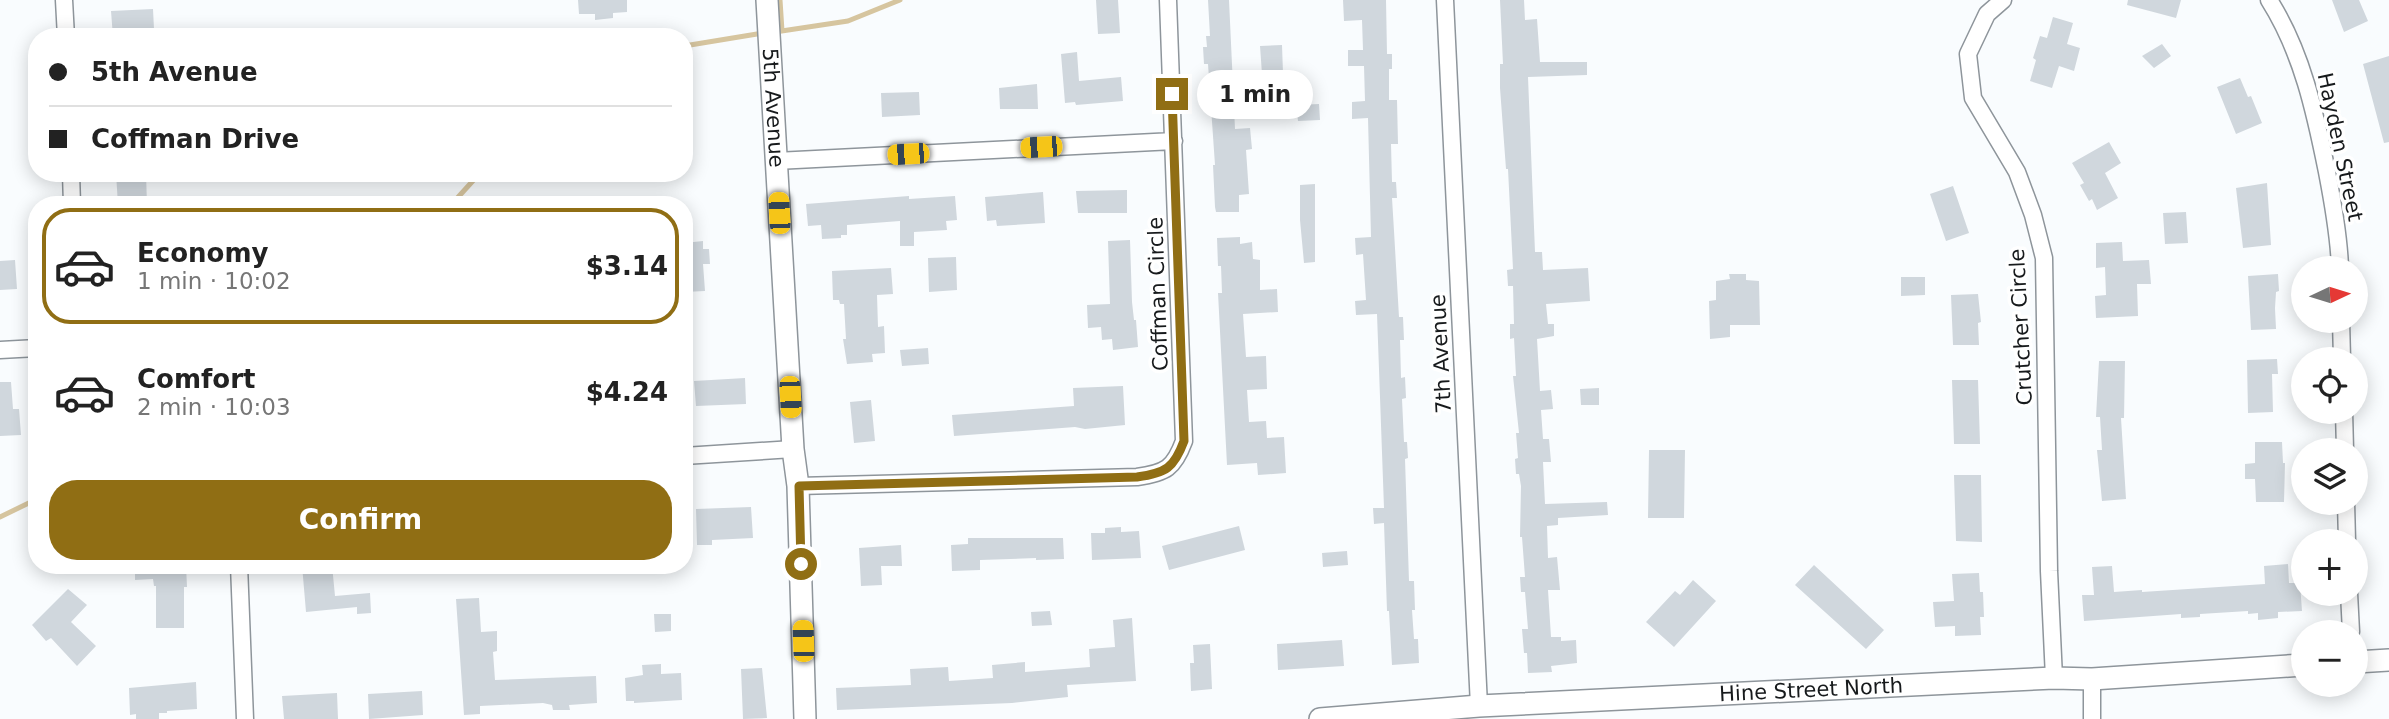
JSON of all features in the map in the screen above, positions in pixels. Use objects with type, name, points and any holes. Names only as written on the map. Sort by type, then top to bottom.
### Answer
[{"type":"street","points":[[64,0],[66,28]]},
{"type":"street","name":"5th Avenue","points":[[767,0],[793,449],[799,486],[805,719]]},
{"type":"street","name":"Coffman Circle","points":[[799,486],[1137,477],[1160,474],[1177,460],[1184,441],[1168,0]]},
{"type":"street","name":"7th Avenue","points":[[1445,0],[1479,706]]},
{"type":"street","name":"Crutcher Circle","points":[[2003,0],[1987,14],[1969,54],[1973,98],[2017,172],[2033,215],[2044,258],[2049,571],[2054,678]]},
{"type":"street","name":"Hayden Street","points":[[2269,0],[2302,66],[2319,130],[2339,256]]},
{"type":"street","points":[[776,161],[1174,141]]},
{"type":"street","points":[[0,350],[28,348]]},
{"type":"street","points":[[693,455],[793,449]]},
{"type":"street","points":[[239,574],[245,719]]},
{"type":"street","points":[[2368,661],[2389,660]]},
{"type":"street","name":"Hine Street North","points":[[1320,719],[1365,718],[1479,706],[2054,678],[2092,679],[2291,666]]},
{"type":"street","points":[[2092,679],[2092,719]]},
{"type":"building","points":[[578,0],[627,0],[627,12],[613,13],[613,18],[595,20],[595,14],[579,14]]},
{"type":"building","points":[[1096,0],[1118,0],[1120,33],[1098,34]]},
{"type":"building","points":[[1208,0],[1229,0],[1235,129],[1250,128],[1252,149],[1246,150],[1249,194],[1239,195],[1239,212],[1216,212],[1215,207],[1208,64],[1204,64],[1203,47],[1207,47],[1206,36],[1210,36]]},
{"type":"building","points":[[1343,0],[1386,0],[1387,54],[1392,54],[1389,100],[1397,100],[1398,144],[1391,144],[1392,182],[1396,182],[1397,198],[1392,198],[1399,317],[1403,317],[1404,340],[1400,340],[1401,378],[1405,377],[1406,398],[1402,399],[1404,442],[1407,442],[1408,458],[1405,459],[1409,581],[1414,581],[1415,610],[1412,610],[1414,639],[1418,639],[1419,663],[1392,665],[1384,523],[1374,524],[1373,508],[1384,508],[1377,314],[1356,315],[1355,301],[1366,300],[1363,254],[1356,255],[1355,238],[1371,237],[1368,118],[1352,119],[1352,102],[1365,101],[1364,66],[1348,66],[1348,50],[1363,50],[1362,20],[1344,21]]},
{"type":"building","points":[[1500,0],[1524,0],[1525,20],[1537,19],[1540,62],[1587,62],[1587,75],[1528,77],[1535,252],[1542,252],[1543,270],[1588,268],[1590,301],[1546,304],[1548,324],[1554,324],[1554,336],[1537,339],[1540,391],[1551,390],[1553,409],[1541,410],[1543,439],[1549,439],[1551,462],[1543,462],[1545,504],[1607,502],[1608,515],[1558,518],[1558,525],[1547,526],[1548,558],[1557,557],[1560,590],[1548,590],[1551,637],[1561,637],[1561,641],[1576,640],[1577,663],[1551,666],[1552,672],[1528,673],[1522,629],[1528,629],[1525,592],[1521,592],[1520,577],[1525,577],[1520,537],[1521,486],[1519,474],[1516,474],[1515,459],[1518,458],[1516,433],[1519,433],[1513,376],[1516,376],[1514,338],[1510,339],[1510,324],[1514,324],[1513,286],[1508,286],[1507,270],[1513,269],[1508,169],[1500,88],[1500,64],[1503,64]]},
{"type":"building","points":[[2128,0],[2181,0],[2176,18],[2127,5]]},
{"type":"building","points":[[2332,0],[2359,0],[2368,21],[2344,32]]},
{"type":"building","points":[[153,9],[154,28],[112,28],[111,11]]},
{"type":"building","points":[[2053,17],[2073,23],[2067,44],[2080,48],[2074,71],[2059,66],[2052,88],[2030,81],[2040,36],[2047,38]]},
{"type":"building","points":[[2162,44],[2171,56],[2154,68],[2142,56]]},
{"type":"building","points":[[1282,45],[1283,73],[1262,74],[1260,46]]},
{"type":"building","points":[[1077,52],[1079,81],[1121,77],[1123,101],[1076,105],[1075,102],[1065,103],[1061,54]]},
{"type":"building","points":[[2389,56],[2389,142],[2384,143],[2363,64]]},
{"type":"building","points":[[2240,78],[2262,123],[2236,134],[2217,87]]},
{"type":"building","points":[[1037,84],[1038,109],[1000,109],[999,88]]},
{"type":"building","points":[[919,92],[920,115],[882,117],[881,93]]},
{"type":"building","points":[[1319,104],[1320,120],[1298,121],[1296,105]]},
{"type":"building","points":[[2109,142],[2121,163],[2105,173],[2118,198],[2097,210],[2080,185],[2084,183],[2072,163]]},
{"type":"building","points":[[117,182],[146,182],[147,196],[117,196]]},
{"type":"building","points":[[2267,183],[2271,245],[2243,248],[2236,188]]},
{"type":"building","points":[[1315,184],[1315,262],[1304,263],[1300,185]]},
{"type":"building","points":[[1953,186],[1969,233],[1946,241],[1930,194]]},
{"type":"building","points":[[1127,190],[1127,213],[1078,213],[1076,191]]},
{"type":"building","points":[[1043,192],[1045,223],[997,226],[996,220],[987,221],[985,197]]},
{"type":"building","points":[[909,196],[909,199],[955,196],[957,220],[946,221],[947,230],[914,232],[914,246],[900,246],[900,221],[847,225],[847,235],[841,235],[841,238],[822,239],[821,225],[808,226],[806,204]]},
{"type":"building","points":[[2186,212],[2188,243],[2165,244],[2163,213]]},
{"type":"building","points":[[1240,237],[1240,244],[1252,242],[1253,259],[1260,260],[1260,290],[1277,289],[1278,312],[1243,314],[1246,357],[1266,356],[1267,389],[1247,390],[1249,422],[1266,421],[1267,438],[1284,437],[1286,473],[1258,475],[1257,463],[1227,465],[1218,293],[1222,293],[1221,266],[1218,266],[1217,238]]},
{"type":"building","points":[[1130,240],[1132,302],[1138,347],[1113,350],[1112,339],[1102,340],[1101,327],[1088,328],[1087,305],[1110,304],[1108,241]]},
{"type":"building","points":[[703,241],[703,249],[709,249],[710,264],[703,264],[705,291],[693,292],[693,242]]},
{"type":"building","points":[[2122,242],[2123,261],[2149,260],[2151,284],[2137,284],[2138,316],[2096,318],[2095,296],[2106,295],[2105,267],[2096,268],[2096,243]]},
{"type":"building","points":[[956,257],[957,290],[929,292],[928,258]]},
{"type":"building","points":[[15,260],[17,289],[0,290],[0,261]]},
{"type":"building","points":[[891,268],[893,294],[877,295],[878,327],[884,326],[885,353],[872,354],[873,362],[847,364],[843,339],[846,339],[844,304],[833,300],[832,271]]},
{"type":"building","points":[[1729,274],[1746,274],[1746,280],[1759,281],[1760,325],[1730,325],[1730,337],[1710,339],[1709,301],[1716,300],[1716,281],[1730,279]]},
{"type":"building","points":[[2278,274],[2276,329],[2251,330],[2248,276]]},
{"type":"building","points":[[1901,277],[1925,277],[1925,295],[1901,296]]},
{"type":"building","points":[[1978,294],[1981,322],[1978,323],[1979,345],[1953,345],[1951,295]]},
{"type":"building","points":[[928,348],[929,364],[902,366],[900,350]]},
{"type":"building","points":[[2277,359],[2278,374],[2272,374],[2273,412],[2248,413],[2247,360]]},
{"type":"building","points":[[2099,361],[2125,361],[2124,418],[2121,418],[2126,499],[2102,501],[2097,450],[2102,450],[2100,417],[2096,417]]},
{"type":"building","points":[[745,378],[746,404],[696,406],[694,381]]},
{"type":"building","points":[[1952,380],[1978,380],[1980,444],[1954,444]]},
{"type":"building","points":[[0,382],[11,382],[13,409],[19,409],[21,435],[0,436]]},
{"type":"building","points":[[1123,386],[1125,425],[954,436],[952,415],[1074,406],[1073,388]]},
{"type":"building","points":[[1599,388],[1599,405],[1581,405],[1580,389]]},
{"type":"building","points":[[871,400],[875,441],[854,443],[850,402]]},
{"type":"building","points":[[2255,442],[2282,442],[2285,463],[2284,502],[2256,502],[2255,479],[2245,479],[2245,464],[2255,463]]},
{"type":"building","points":[[1649,450],[1685,450],[1684,518],[1648,518]]},
{"type":"building","points":[[1954,475],[1981,475],[1982,542],[1956,541]]},
{"type":"building","points":[[751,507],[753,538],[712,540],[712,545],[697,545],[696,509]]},
{"type":"building","points":[[1239,526],[1245,550],[1169,570],[1162,546]]},
{"type":"building","points":[[1121,527],[1121,532],[1139,531],[1141,558],[1092,560],[1091,533],[1105,533],[1105,528]]},
{"type":"building","points":[[968,538],[1063,538],[1064,559],[980,560],[980,570],[952,571],[951,545],[968,544]]},
{"type":"building","points":[[901,545],[902,566],[881,566],[882,585],[861,586],[859,548]]},
{"type":"building","points":[[1347,551],[1348,565],[1323,567],[1322,553]]},
{"type":"building","points":[[2288,564],[2291,606],[2302,606],[2302,611],[2278,612],[2278,618],[2258,620],[2258,613],[2248,614],[2248,611],[2200,614],[2200,617],[2181,618],[2181,614],[2084,621],[2082,595],[2094,595],[2092,567],[2112,566],[2114,592],[2142,592],[2265,584],[2264,566]]},
{"type":"building","points":[[1814,565],[1884,630],[1866,649],[1795,585]]},
{"type":"building","points":[[1979,573],[1984,617],[1980,617],[1981,635],[1955,636],[1955,626],[1935,627],[1933,602],[1954,601],[1952,574]]},
{"type":"building","points":[[135,574],[186,574],[184,628],[156,628],[156,586],[153,579],[135,580]]},
{"type":"building","points":[[303,574],[333,574],[335,596],[370,593],[371,613],[357,614],[357,607],[306,612]]},
{"type":"building","points":[[1693,580],[1716,601],[1674,647],[1646,622],[1675,591],[1680,595]]},
{"type":"building","points":[[68,589],[87,605],[71,622],[96,646],[77,666],[51,638],[46,641],[32,625]]},
{"type":"building","points":[[479,598],[481,632],[497,631],[497,651],[493,652],[495,680],[596,676],[597,703],[569,705],[570,710],[553,710],[552,705],[543,703],[480,706],[480,714],[464,715],[456,599]]},
{"type":"building","points":[[1050,611],[1052,625],[1032,626],[1031,612]]},
{"type":"building","points":[[654,614],[671,614],[671,631],[655,632]]},
{"type":"building","points":[[1132,618],[1136,681],[1067,685],[1068,697],[1012,703],[837,710],[836,688],[911,685],[910,669],[948,667],[949,681],[993,678],[992,665],[1025,662],[1025,672],[1090,667],[1089,649],[1115,647],[1113,620]]},
{"type":"building","points":[[1342,640],[1344,666],[1278,670],[1277,644]]},
{"type":"building","points":[[1210,644],[1212,689],[1191,691],[1190,663],[1194,663],[1193,645]]},
{"type":"building","points":[[661,664],[661,674],[681,673],[682,700],[634,703],[626,701],[625,678],[643,675],[642,665]]},
{"type":"building","points":[[762,668],[767,718],[743,719],[741,669]]},
{"type":"building","points":[[196,682],[197,709],[159,713],[159,719],[136,719],[136,714],[130,715],[129,688]]},
{"type":"building","points":[[422,691],[423,715],[369,719],[368,694]]},
{"type":"building","points":[[337,693],[338,719],[284,719],[282,696]]},
{"type":"waterway","points":[[780,0],[782,31]]},
{"type":"waterway","points":[[775,32],[848,21],[900,0]]},
{"type":"waterway","points":[[693,45],[757,34]]},
{"type":"waterway","points":[[459,196],[472,182]]},
{"type":"waterway","points":[[0,517],[28,503]]},
{"type":"route","points":[[801,564],[799,486],[1137,477],[1160,474],[1177,460],[1184,441],[1172,94]]}]
